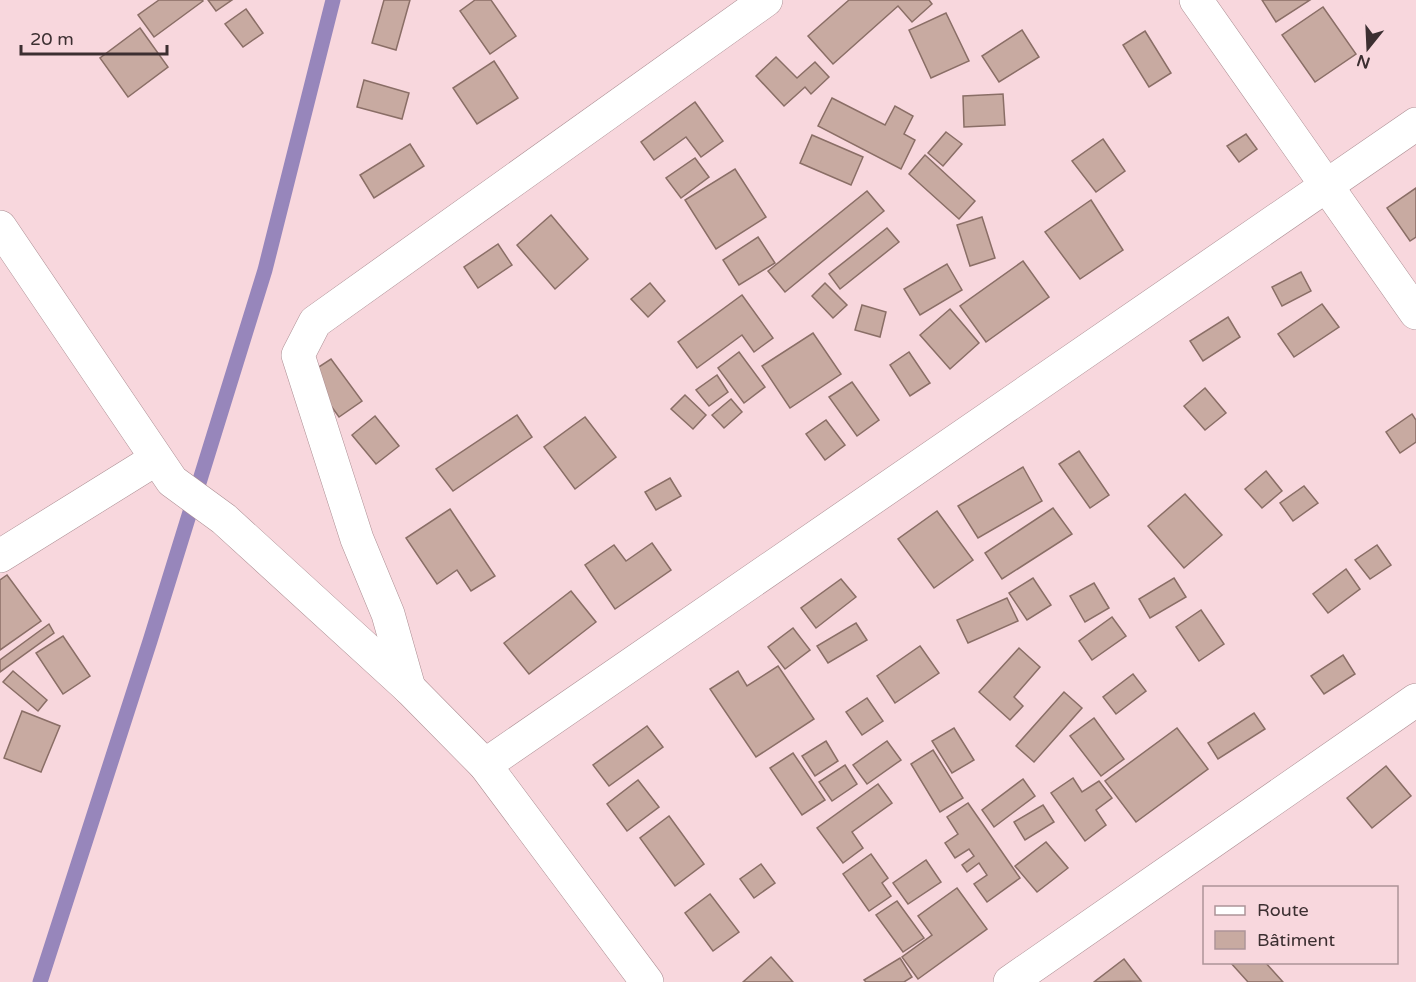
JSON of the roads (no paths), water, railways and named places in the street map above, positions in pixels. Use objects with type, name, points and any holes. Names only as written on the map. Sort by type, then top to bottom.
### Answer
[{"type":"street","points":[[409,688],[388,614],[357,539],[298,355],[310,330],[315,322],[766,0]]},
{"type":"street","points":[[1196,0],[1416,313]]},
{"type":"street","points":[[485,765],[1416,124]]},
{"type":"street","points":[[0,227],[164,470],[224,519],[409,688],[485,765],[647,982]]},
{"type":"street","points":[[0,556],[164,470]]},
{"type":"street","points":[[1010,982],[1416,700]]},
{"type":"waterway","points":[[40,982],[150,641],[265,270],[333,0]]}]
